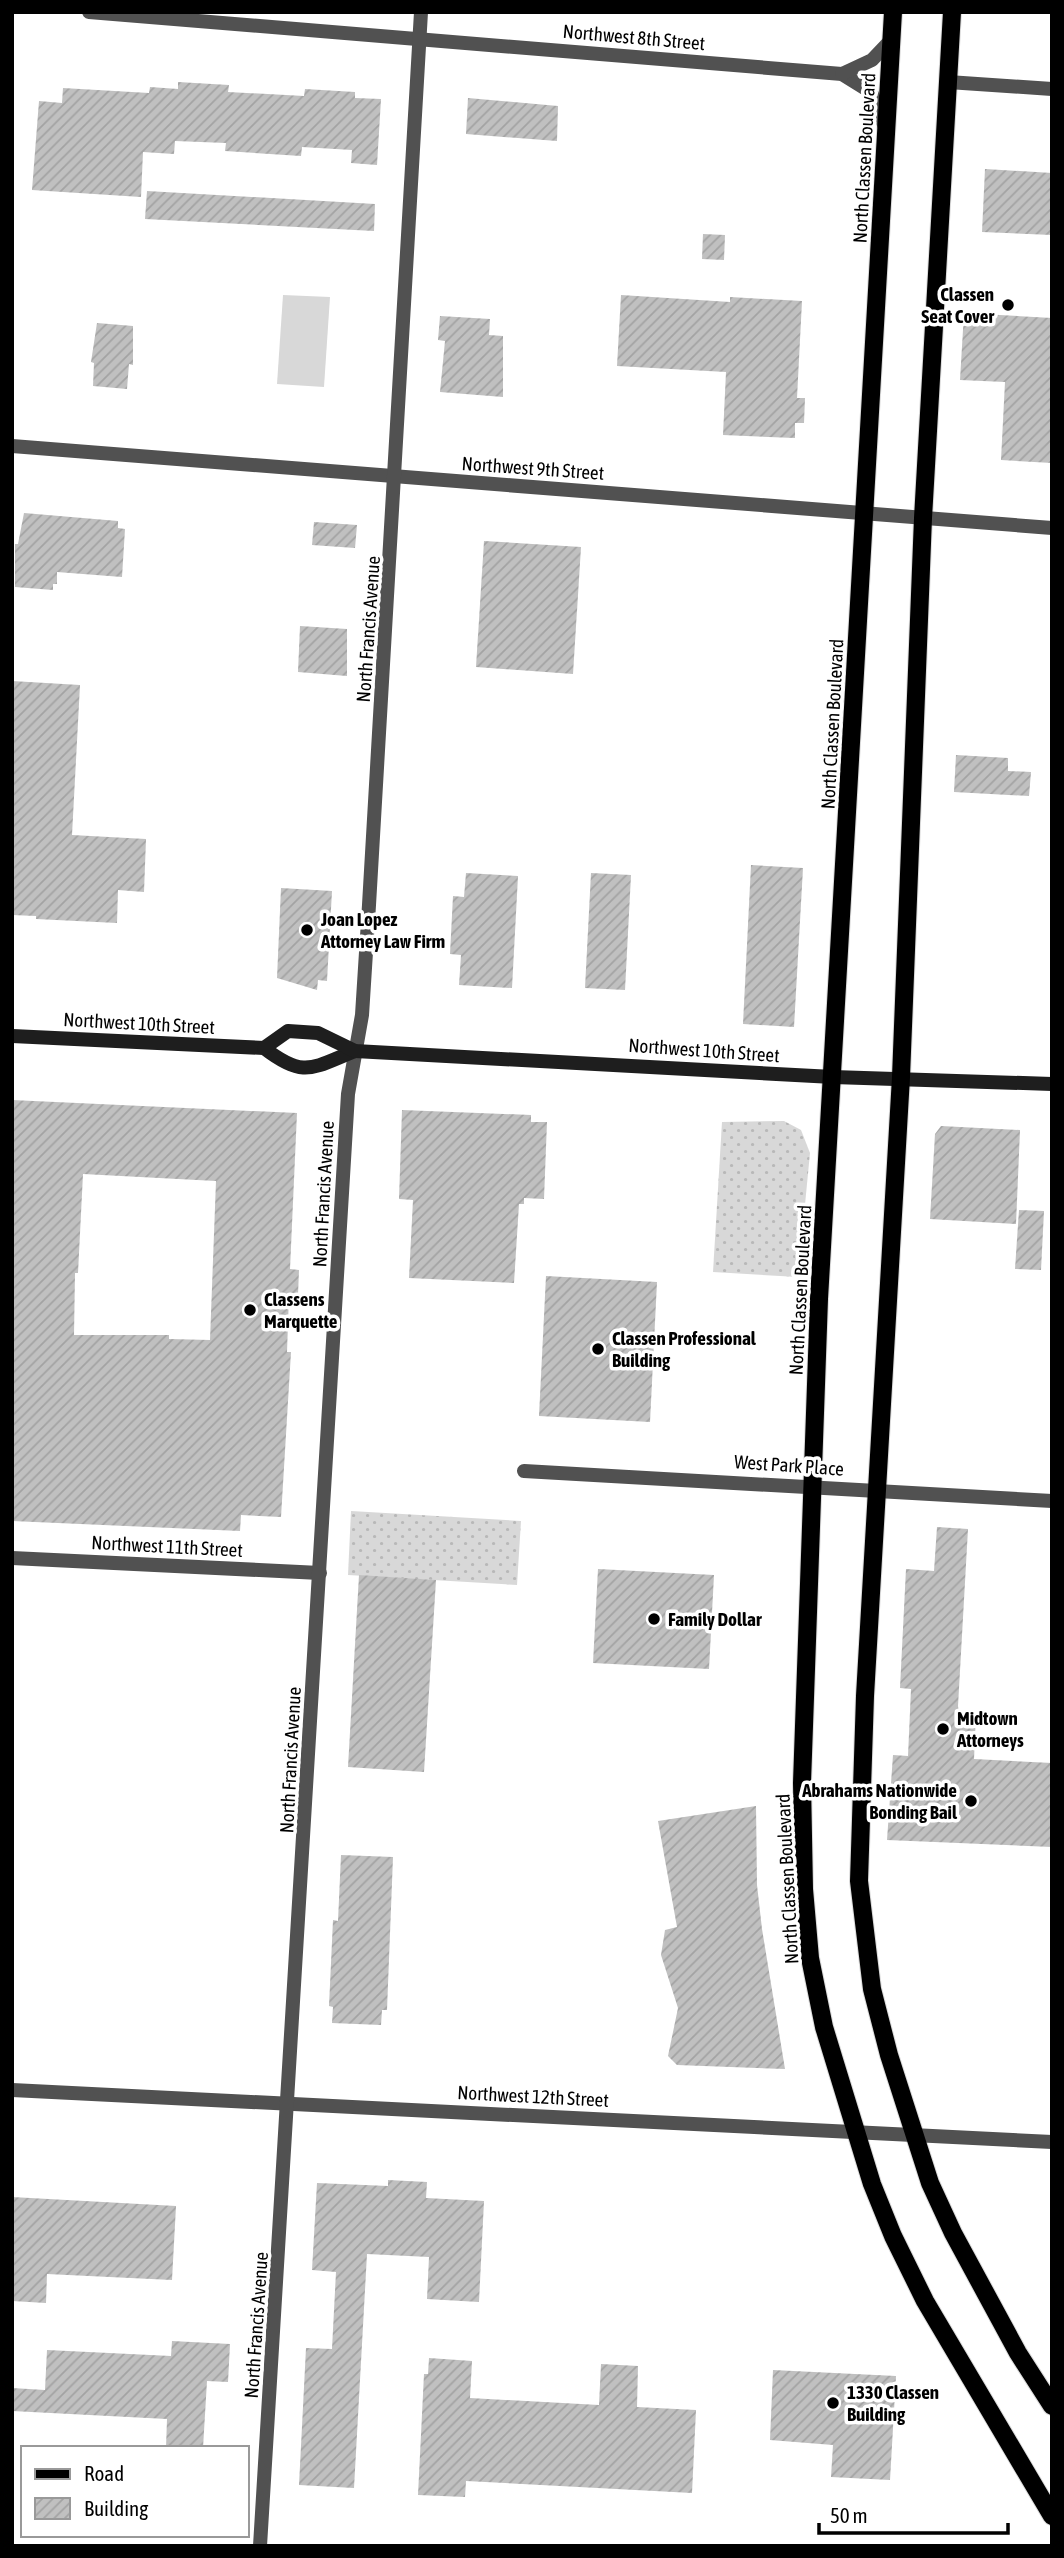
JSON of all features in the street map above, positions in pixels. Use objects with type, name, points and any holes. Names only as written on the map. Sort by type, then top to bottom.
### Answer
[{"type":"main road","name":"North Classen Boulevard","points":[[893,12],[819,1299],[802,1796],[804,1889],[810,1958],[824,2027],[853,2131],[893,2236],[925,2301],[1052,2516]]},
{"type":"main road","points":[[952,12],[923,519],[901,1077],[860,1788],[859,1881],[872,1989],[930,2183],[953,2233],[1018,2353],[1052,2406]]},
{"type":"street","name":"Northwest 8th Street","points":[[89,12],[842,74],[871,92],[887,131]]},
{"type":"street","name":"North Francis Avenue","points":[[260,2546],[289,2104],[348,1094],[362,1015],[396,477],[421,12]]},
{"type":"street","points":[[842,74],[872,60],[892,39]]},
{"type":"street","points":[[948,82],[1052,89]]},
{"type":"street","name":"Northwest 9th Street","points":[[12,446],[1052,528]]},
{"type":"street","name":"Northwest 10th Street","points":[[264,1048],[288,1031],[318,1033],[355,1051],[833,1077],[901,1077],[1052,1084]]},
{"type":"street","name":"Northwest 10th Street","points":[[12,1036],[264,1048],[288,1066],[313,1067],[355,1051]]},
{"type":"street","name":"West Park Place","points":[[524,1471],[1052,1501]]},
{"type":"street","name":"Northwest 11th Street","points":[[12,1558],[320,1573]]},
{"type":"street","name":"Northwest 12th Street","points":[[12,2090],[1052,2142]]},
{"type":"shaded area","points":[[283,295],[330,297],[324,387],[277,384]]},
{"type":"shaded area","points":[[784,1121],[801,1130],[810,1153],[798,1277],[713,1272],[722,1122]]},
{"type":"shaded area","points":[[351,1511],[521,1521],[517,1585],[348,1575]]},
{"type":"building","points":[[178,82],[229,85],[228,92],[304,96],[305,89],[355,92],[355,98],[381,99],[377,165],[351,163],[352,150],[302,147],[301,156],[225,151],[226,143],[175,141],[174,154],[143,152],[141,197],[32,190],[39,101],[62,103],[63,88],[149,93],[150,87],[178,89]]},
{"type":"building","points":[[468,98],[558,106],[557,141],[466,134]]},
{"type":"building","points":[[985,169],[1052,173],[1052,235],[982,232]]},
{"type":"building","points":[[147,191],[375,204],[374,231],[145,219]]},
{"type":"building","points":[[703,234],[725,235],[724,260],[702,259]]},
{"type":"building","points":[[621,295],[730,302],[730,297],[802,301],[797,398],[805,398],[804,423],[795,423],[795,438],[723,435],[726,372],[617,366]]},
{"type":"building","points":[[964,313],[1052,318],[1052,463],[1001,460],[1005,382],[960,380]]},
{"type":"building","points":[[440,316],[490,319],[489,335],[503,336],[503,397],[440,392],[445,341],[438,340]]},
{"type":"building","points":[[97,323],[133,326],[133,365],[129,364],[127,389],[93,386],[94,363],[91,362]]},
{"type":"building","points":[[24,513],[118,521],[118,528],[125,529],[122,577],[57,572],[57,584],[53,584],[53,590],[15,587],[15,544],[18,544]]},
{"type":"building","points":[[314,522],[357,525],[355,548],[312,545]]},
{"type":"building","points":[[484,541],[581,547],[573,674],[476,667]]},
{"type":"building","points":[[300,626],[347,629],[347,676],[298,672]]},
{"type":"building","points":[[12,681],[80,685],[72,835],[146,839],[144,892],[118,890],[117,923],[36,919],[36,916],[12,915]]},
{"type":"building","points":[[956,755],[1008,758],[1008,771],[1031,772],[1029,796],[954,792]]},
{"type":"building","points":[[751,865],[803,868],[794,1027],[743,1024]]},
{"type":"building","points":[[466,873],[518,876],[512,988],[459,985],[461,955],[450,954],[453,896],[464,897]]},
{"type":"building","points":[[591,873],[631,875],[625,990],[585,988]]},
{"type":"building","points":[[281,888],[332,891],[327,981],[318,980],[317,990],[277,978]]},
{"type":"building","name":"Classens Marquette","points":[[12,1100],[297,1113],[290,1269],[299,1270],[298,1295],[289,1295],[287,1352],[291,1352],[281,1517],[241,1515],[240,1531],[12,1521]],"holes":[[[83,1174],[216,1181],[210,1340],[169,1339],[169,1335],[74,1335],[75,1273],[78,1273]]]},
{"type":"building","points":[[402,1110],[531,1115],[531,1122],[547,1122],[544,1199],[524,1198],[524,1204],[519,1204],[514,1283],[409,1278],[413,1200],[399,1199]]},
{"type":"building","points":[[941,1126],[1020,1130],[1016,1224],[930,1219],[935,1134]]},
{"type":"building","points":[[1019,1210],[1044,1211],[1041,1270],[1015,1269]]},
{"type":"building","name":"Classen Professional Building","points":[[546,1276],[657,1282],[650,1422],[539,1416]]},
{"type":"building","points":[[937,1527],[968,1529],[958,1706],[959,1713],[976,1714],[974,1759],[1052,1763],[1052,1847],[887,1840],[893,1755],[908,1756],[911,1689],[900,1688],[906,1569],[934,1571]]},
{"type":"building","name":"Family Dollar","points":[[598,1569],[714,1575],[709,1669],[593,1663]]},
{"type":"building","points":[[359,1575],[436,1580],[424,1772],[348,1767]]},
{"type":"building","points":[[756,1806],[757,1885],[785,2069],[677,2065],[668,2056],[678,2008],[661,1955],[665,1930],[677,1927],[658,1821]]},
{"type":"building","points":[[341,1855],[393,1857],[387,2010],[382,2010],[381,2025],[332,2023],[333,2007],[329,2006],[333,1920],[338,1921]]},
{"type":"building","points":[[388,2180],[427,2182],[426,2198],[484,2201],[479,2302],[427,2299],[429,2257],[367,2254],[354,2488],[299,2485],[306,2348],[332,2349],[336,2272],[312,2270],[317,2183],[388,2186]]},
{"type":"building","points":[[12,2197],[176,2206],[172,2280],[47,2274],[46,2303],[12,2301]]},
{"type":"building","points":[[172,2341],[230,2344],[228,2382],[207,2381],[203,2446],[166,2446],[167,2419],[12,2411],[12,2388],[45,2390],[47,2350],[171,2356]]},
{"type":"building","points":[[429,2358],[472,2361],[470,2398],[599,2405],[601,2364],[638,2366],[637,2407],[696,2410],[692,2493],[466,2481],[465,2497],[418,2495],[424,2374],[428,2374]]},
{"type":"building","name":"1330 Classen Building","points":[[773,2370],[896,2376],[890,2480],[831,2477],[833,2445],[770,2440]]},
{"type":"place","name":"Classen Seat Cover","points":[[1008,305]]},
{"type":"place","name":"Joan Lopez Attorney Law Firm","points":[[307,930]]},
{"type":"place","name":"Classens Marquette","points":[[250,1310]]},
{"type":"place","name":"Classen Professional Building","points":[[598,1349]]},
{"type":"place","name":"Family Dollar","points":[[654,1619]]},
{"type":"place","name":"Midtown Attorneys","points":[[943,1729]]},
{"type":"place","name":"Abrahams Nationwide Bonding Bail","points":[[971,1801]]},
{"type":"place","name":"1330 Classen Building","points":[[833,2403]]}]
